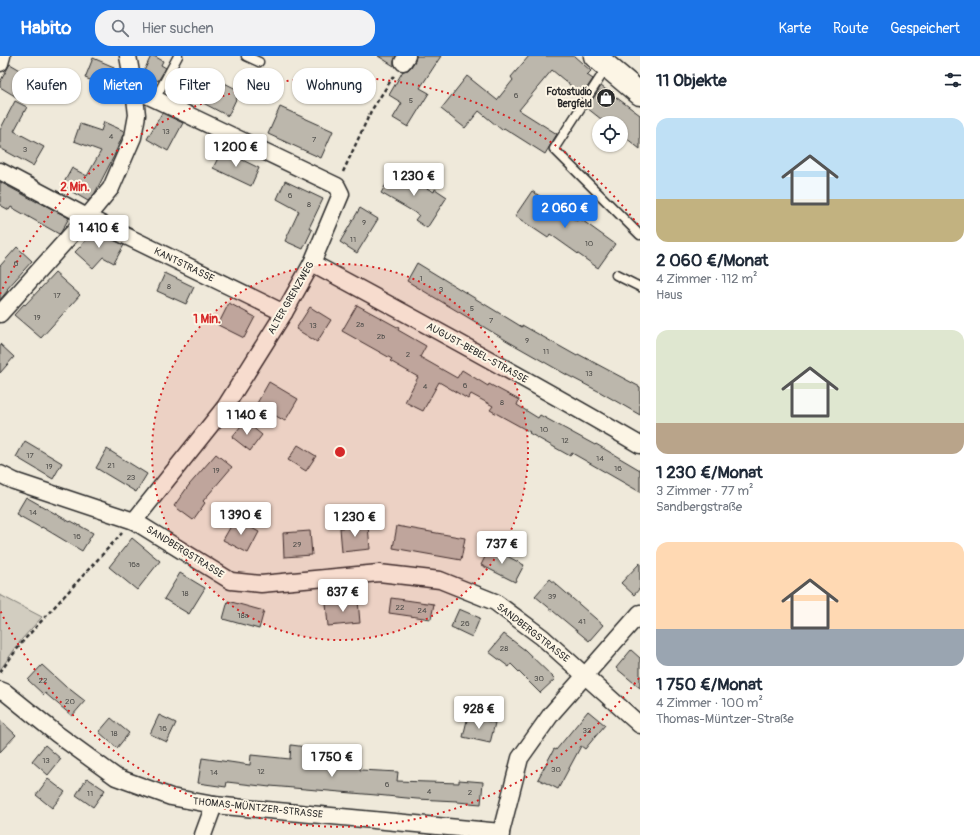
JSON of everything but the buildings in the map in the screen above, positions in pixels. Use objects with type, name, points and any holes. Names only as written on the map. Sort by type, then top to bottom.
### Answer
[{"type":"main road","points":[[603,60],[640,94]]},
{"type":"street","points":[[0,63],[2,56]]},
{"type":"street","points":[[128,56],[130,68]]},
{"type":"street","points":[[157,99],[337,186]]},
{"type":"street","points":[[0,314],[111,188],[133,136],[137,115],[136,104]]},
{"type":"street","name":"KANTSTRASSE","points":[[0,171],[86,217],[284,313]]},
{"type":"street","name":"ALTER GRENZWEG","points":[[134,521],[225,407],[284,313],[312,263],[341,194],[337,186]]},
{"type":"street","name":"AUGUST-BEBEL-STRASSE","points":[[312,263],[559,398],[640,445]]},
{"type":"street","name":"SANDBERGSTRASSE","points":[[0,474],[14,481],[134,521],[231,581],[261,584],[379,574],[440,580],[495,602],[542,637],[640,725]]},
{"type":"street","points":[[501,833],[520,758],[552,713],[640,613]]},
{"type":"street","name":"THOMAS-MÜNTZER-STRASSE","points":[[0,690],[5,692],[57,734],[116,777],[171,797],[214,805],[501,833]]},
{"type":"street","points":[[203,835],[214,805]]},
{"type":"lane","points":[[157,94],[178,56]]},
{"type":"lane","points":[[246,56],[259,62]]},
{"type":"lane","points":[[603,60],[554,149],[640,235]]},
{"type":"lane","points":[[616,275],[640,287]]},
{"type":"path","points":[[337,186],[371,111],[405,59]]},
{"type":"path","points":[[0,672],[24,640],[134,521]]},
{"type":"shaded area","points":[[0,595],[42,617],[22,639],[0,670]]},
{"type":"place","name":"Fotostudio Bergfeld","points":[[606,98]]}]
